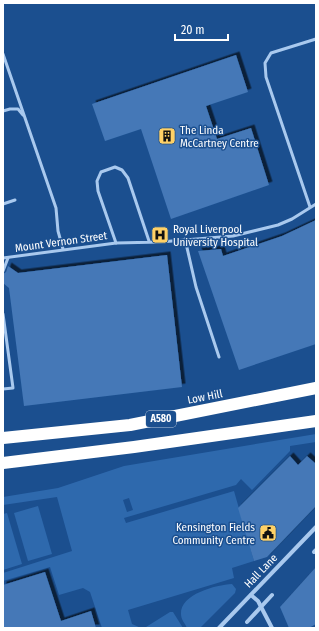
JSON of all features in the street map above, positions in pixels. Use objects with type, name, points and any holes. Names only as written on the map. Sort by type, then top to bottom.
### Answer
[{"type":"highway","name":"Low Hill","points":[[3,438],[130,425],[316,388]]},
{"type":"highway","name":"A580","points":[[3,463],[142,446],[316,421]]},
{"type":"street","name":"Hall Lane","points":[[219,628],[316,528]]},
{"type":"street","points":[[251,595],[258,601],[272,628]]},
{"type":"street","points":[[247,622],[272,595]]},
{"type":"lane","points":[[310,207],[266,77],[265,63],[271,54],[316,39]]},
{"type":"lane","points":[[3,54],[56,208],[58,231],[63,249]]},
{"type":"lane","points":[[3,111],[18,109],[26,118]]},
{"type":"lane","name":"Mount Vernon Street","points":[[116,243],[98,191],[97,180],[101,172],[115,167],[122,170],[128,178],[149,242]]},
{"type":"lane","points":[[3,204],[15,200]]},
{"type":"lane","name":"Mount Vernon Street","points":[[3,258],[116,243],[160,242],[233,236],[278,225],[292,219],[316,204]]},
{"type":"lane","points":[[184,239],[196,287],[219,357]]},
{"type":"lane","points":[[3,271],[8,258]]},
{"type":"lane","points":[[3,314],[13,388],[3,389]]},
{"type":"shaded area","points":[[316,434],[316,442],[290,446],[290,451],[252,490],[241,479],[236,485],[124,518],[126,523],[234,491],[254,561],[232,568],[234,578],[128,610],[132,624],[141,628],[102,628],[90,592],[83,588],[59,595],[50,567],[3,581],[3,573],[72,551],[57,497],[3,505],[3,497],[58,488],[124,466]],"holes":[[[129,498],[133,510],[127,512],[123,500]]]},
{"type":"shaded area","points":[[38,506],[52,554],[28,561],[14,513]]},
{"type":"shaded area","points":[[7,513],[22,564],[3,570],[3,514]]},
{"type":"shaded area","points":[[232,584],[236,589],[235,593],[200,628],[187,628],[181,616],[182,607],[186,601],[200,592],[217,586]]},
{"type":"shaded area","points":[[170,612],[173,612],[183,628],[142,628],[146,627]]},
{"type":"building","name":"The Linda McCartney Centre","points":[[236,55],[248,92],[206,106],[217,139],[251,128],[269,185],[171,219],[141,129],[105,141],[92,104]]},
{"type":"building","points":[[316,220],[316,344],[239,370],[198,251],[221,249],[223,256],[282,236]]},
{"type":"building","points":[[167,255],[182,387],[24,406],[9,288],[3,283],[3,274],[6,272],[8,266],[18,273]]},
{"type":"building","name":"Kensington Fields Community Centre","points":[[290,456],[298,465],[307,456],[316,464],[316,506],[267,557],[254,561],[238,508]]},
{"type":"building","points":[[316,567],[316,624],[309,628],[289,628],[280,607]]},
{"type":"building","points":[[45,572],[61,621],[91,611],[96,628],[3,628],[3,585]]},
{"type":"place","name":"The Linda McCartney Centre","points":[[167,136]]},
{"type":"place","name":"Royal Liverpool University Hospital","points":[[160,235]]},
{"type":"place","name":"Kensington Fields Community Centre","points":[[268,533]]}]
